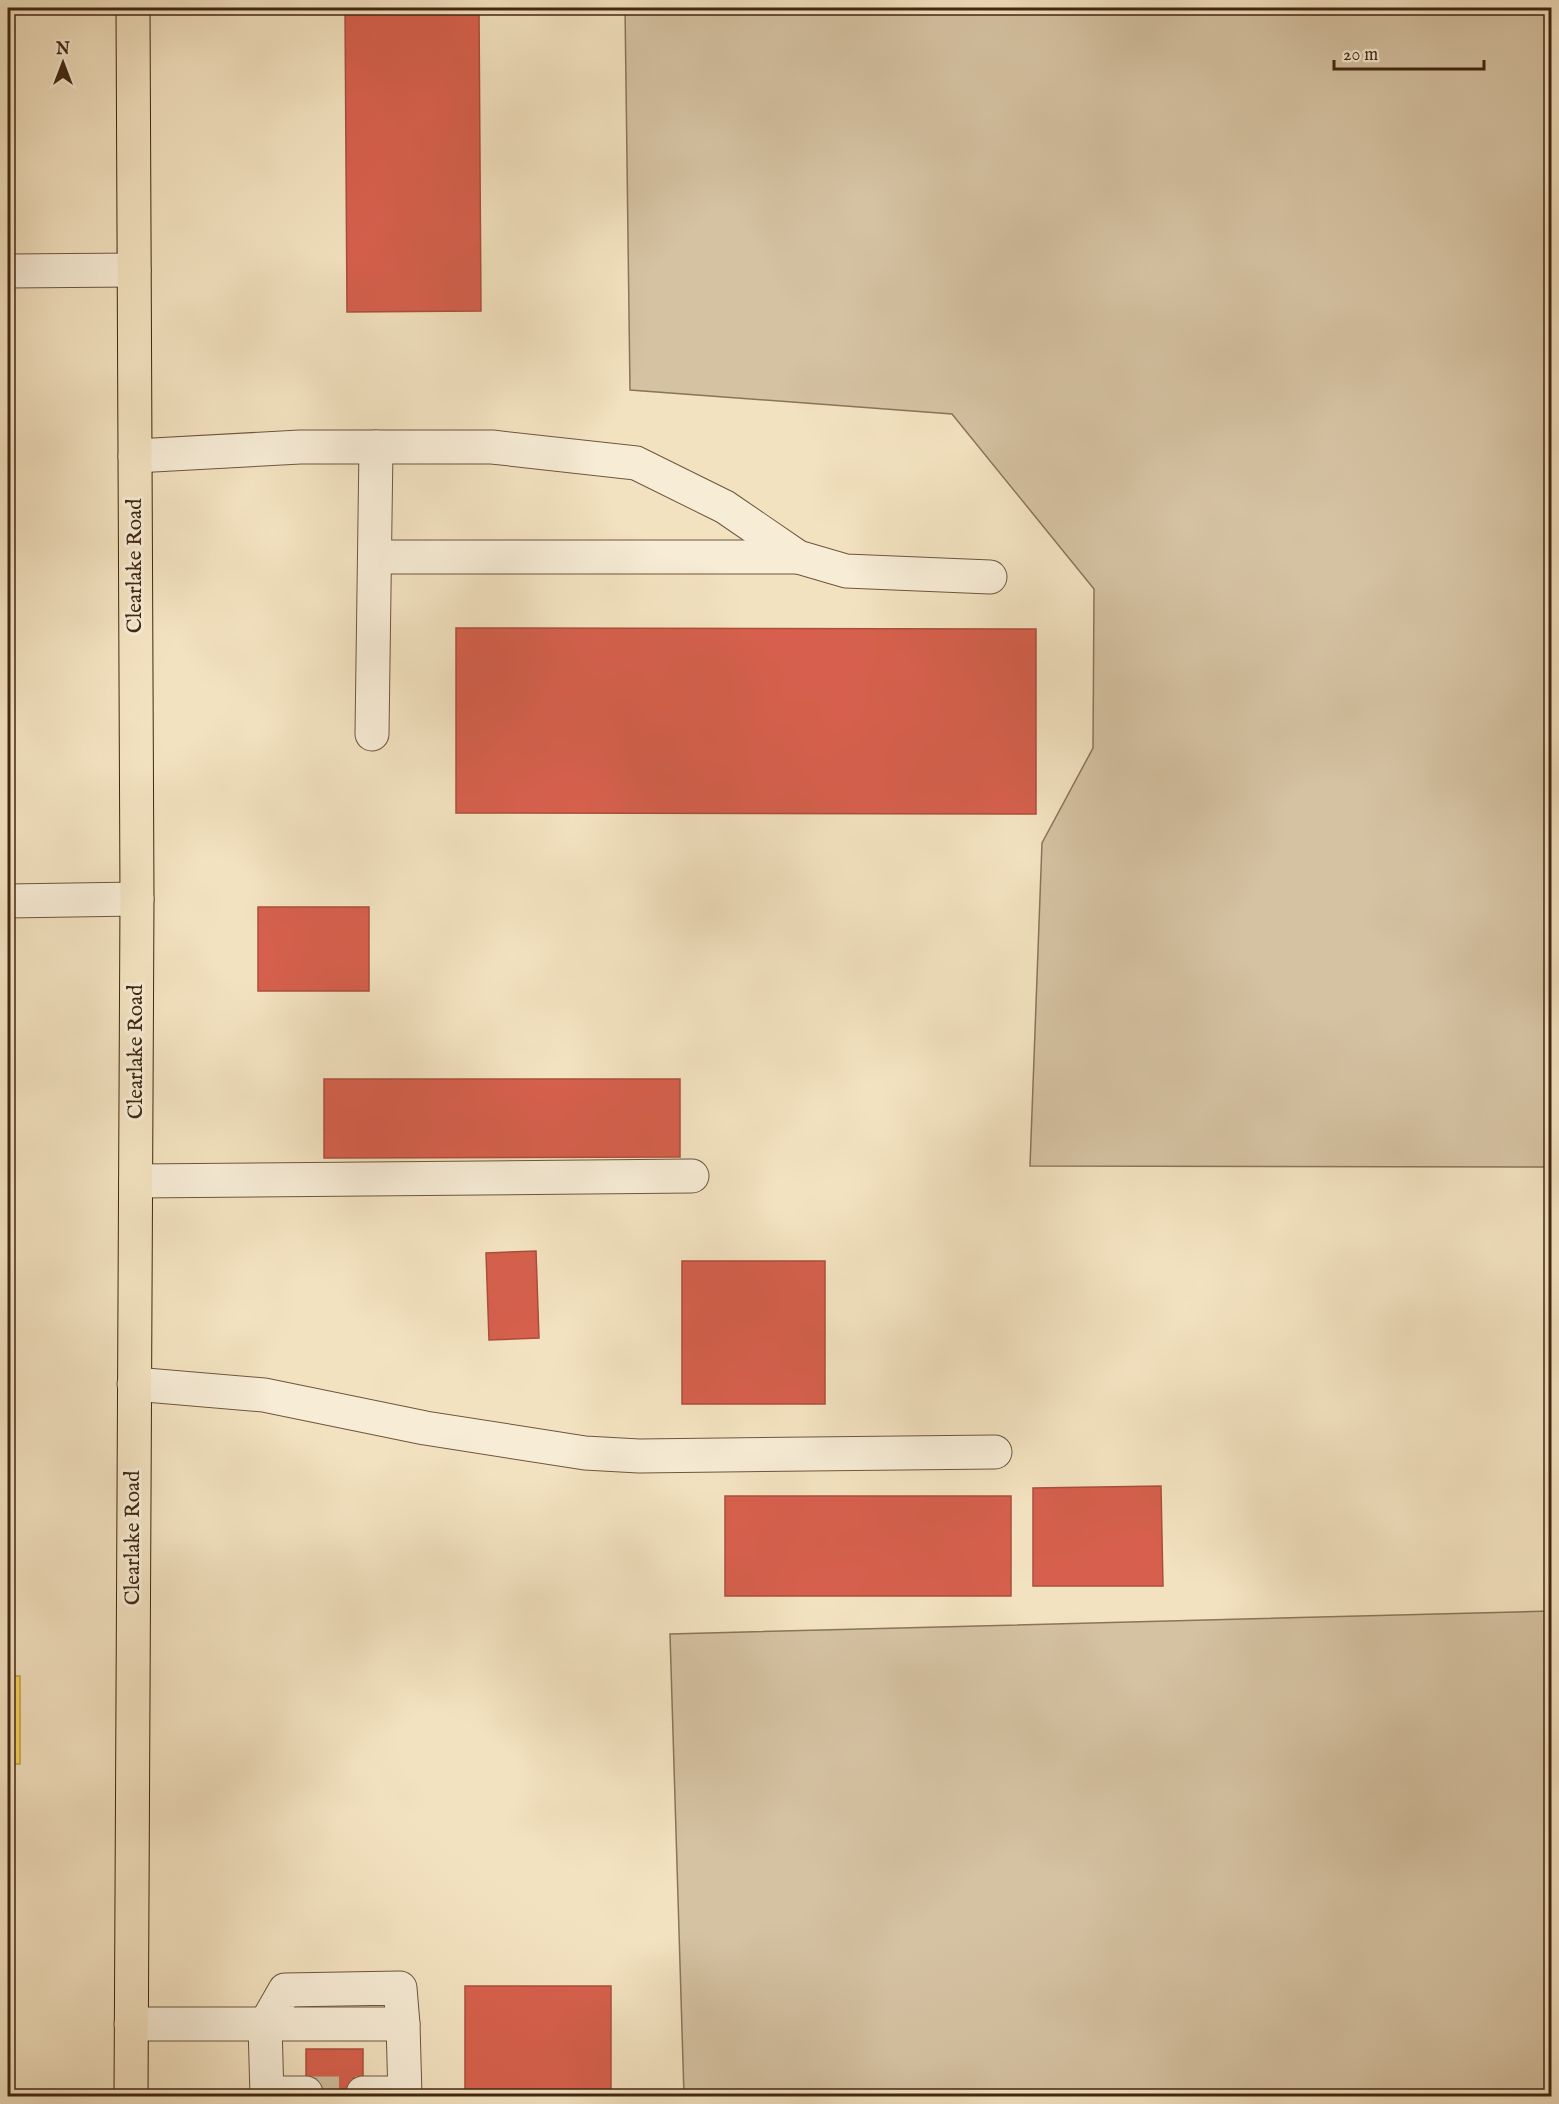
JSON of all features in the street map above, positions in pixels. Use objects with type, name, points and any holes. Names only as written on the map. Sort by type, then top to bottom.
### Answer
[{"type":"main road","name":"Clearlake Road","points":[[131,2097],[137,899],[133,8]]},
{"type":"street","points":[[8,271],[134,270]]},
{"type":"street","points":[[135,456],[300,447],[492,447],[636,463],[725,507],[798,557]]},
{"type":"street","points":[[372,734],[376,447]]},
{"type":"street","points":[[375,557],[798,557],[846,571],[990,576]]},
{"type":"street","points":[[8,901],[137,899]]},
{"type":"street","points":[[136,1181],[692,1176]]},
{"type":"street","points":[[134,1384],[264,1395],[425,1428],[585,1453],[639,1456],[995,1452]]},
{"type":"street","points":[[131,2024],[403,2024],[405,2095],[363,2093]]},
{"type":"street","points":[[265,2025],[267,2095],[306,2093]]},
{"type":"shaded area","points":[[625,8],[1551,8],[1551,1167],[1030,1166],[1042,843],[1093,748],[1094,589],[952,414],[630,390]]},
{"type":"shaded area","points":[[1551,1611],[1551,2096],[684,2096],[670,1634]]},
{"type":"building: Homes","points":[[8,1676],[20,1676],[20,1764],[8,1764]]},
{"type":"building: Shops","points":[[345,8],[479,8],[481,311],[347,312]]},
{"type":"building: Shops","points":[[456,628],[1036,629],[1036,814],[456,813]]},
{"type":"building: Shops","points":[[258,907],[369,907],[369,991],[258,991]]},
{"type":"building: Shops","points":[[324,1079],[680,1079],[680,1157],[324,1158]]},
{"type":"building: Shops","points":[[536,1251],[539,1338],[489,1340],[486,1253]]},
{"type":"building: Shops","points":[[682,1261],[825,1261],[825,1404],[682,1404]]},
{"type":"building: Shops","points":[[1161,1486],[1163,1586],[1033,1586],[1033,1488]]},
{"type":"building: Shops","points":[[725,1496],[1011,1496],[1011,1596],[725,1596]]},
{"type":"building: Shops","points":[[465,1986],[611,1986],[611,2096],[465,2096]]},
{"type":"building: Shops","points":[[306,2049],[363,2049],[363,2096],[306,2096]]},
{"type":"tunnel","points":[[306,2093],[363,2093]]}]
